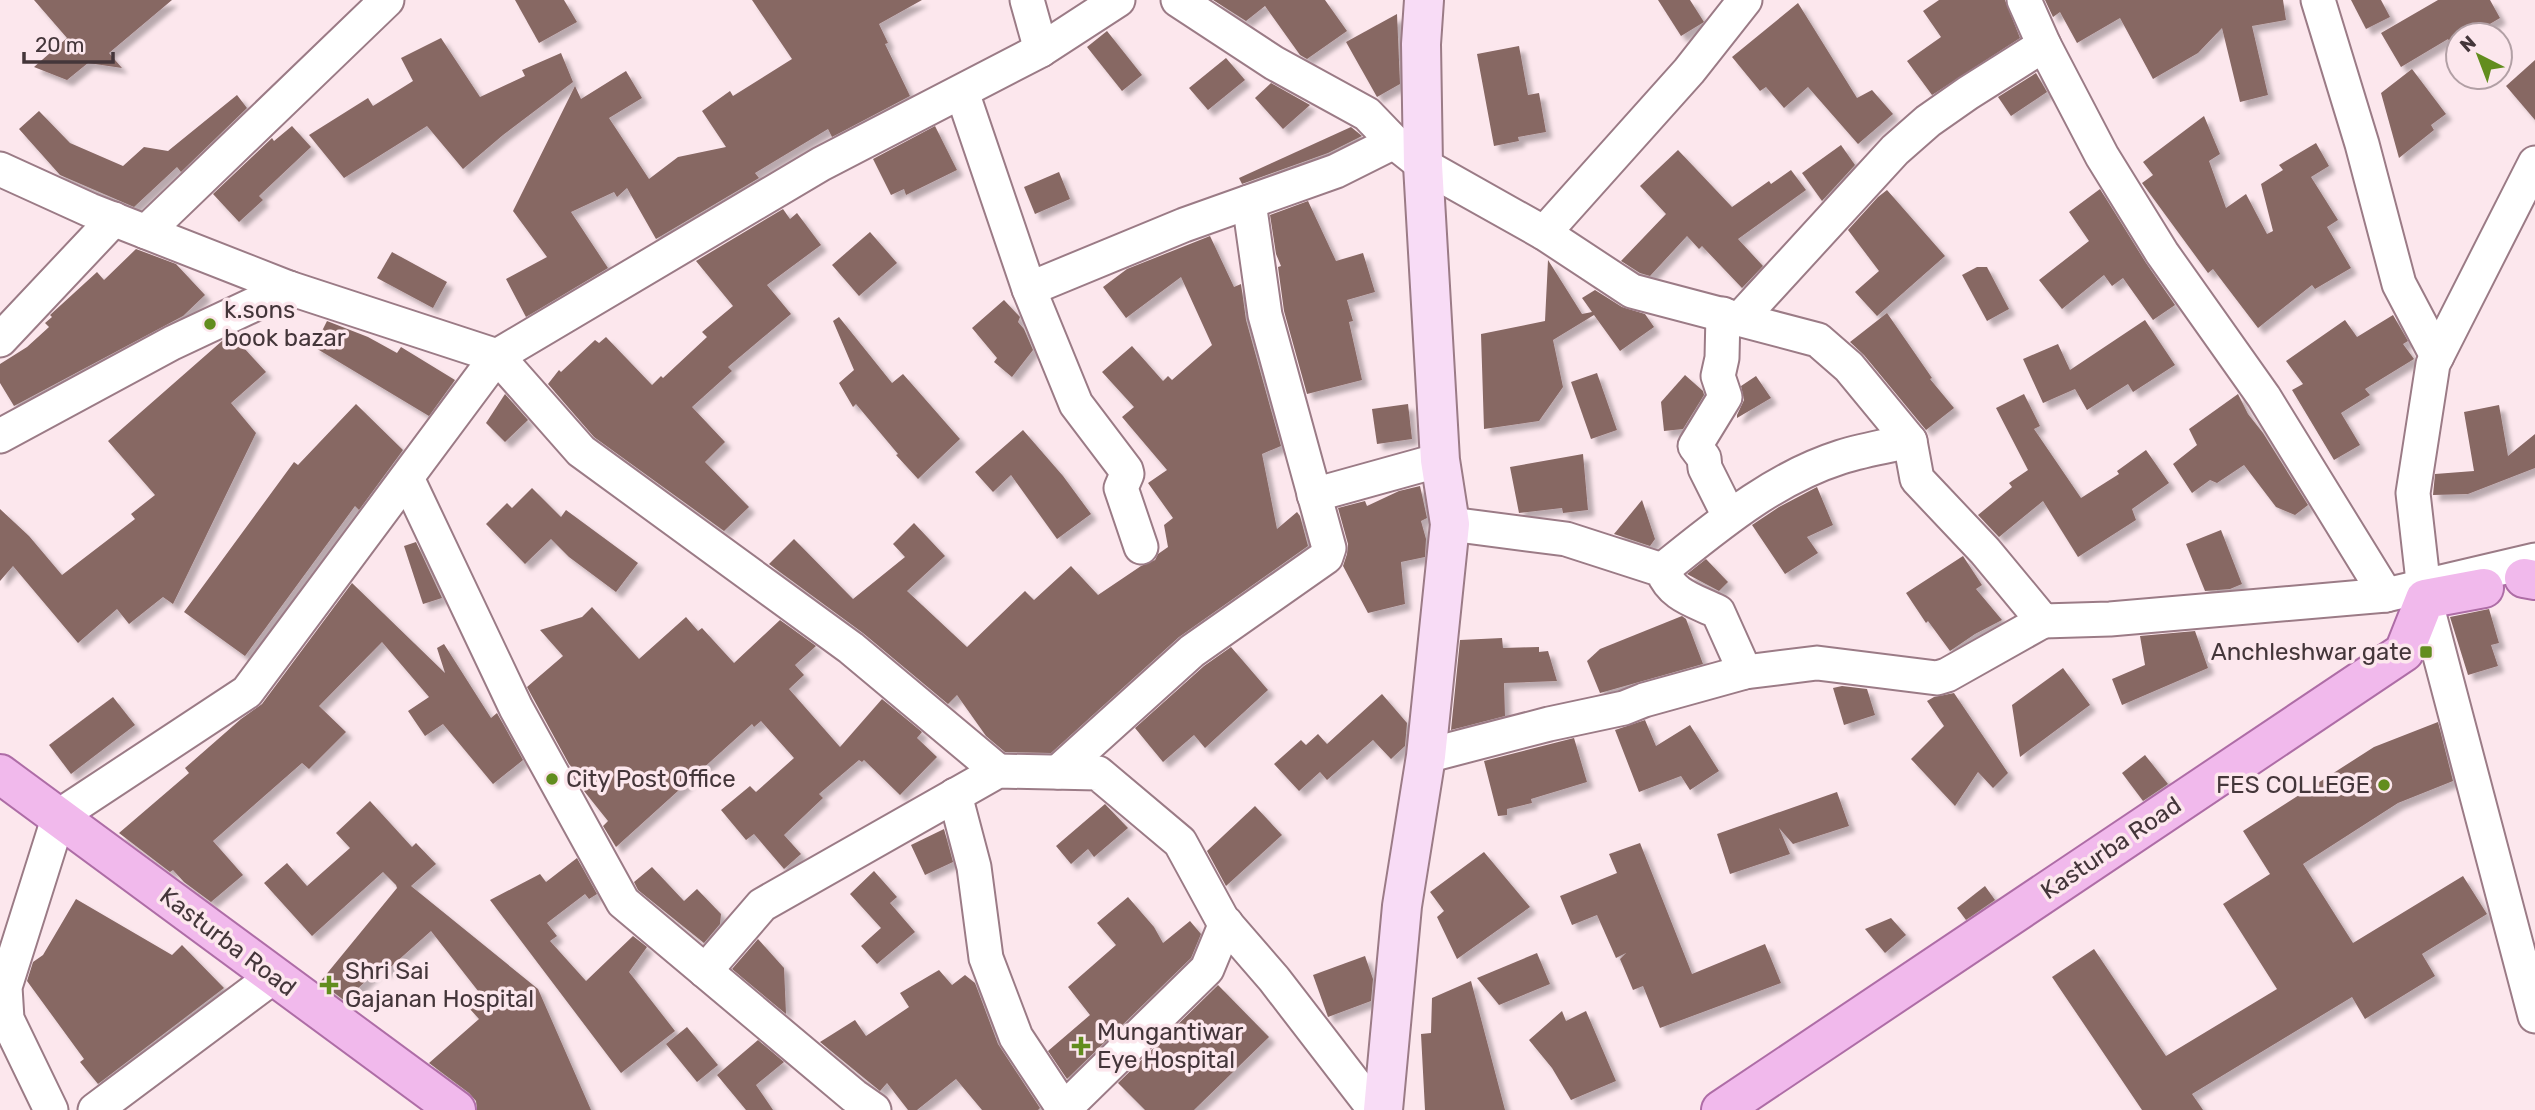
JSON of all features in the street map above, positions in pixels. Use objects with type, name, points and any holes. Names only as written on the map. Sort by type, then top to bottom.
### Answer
[{"type":"main road","points":[[2424,593],[2484,588]]},
{"type":"main road","name":"Kasturba Road","points":[[1721,1110],[2404,652],[2424,593]]},
{"type":"main road","name":"Kasturba Road","points":[[0,774],[456,1110]]},
{"type":"street","points":[[146,232],[387,0]]},
{"type":"street","points":[[1027,0],[1041,50]]},
{"type":"street","points":[[51,1110],[7,1018],[5,987],[59,816],[247,692],[497,355],[821,164],[1041,50],[1118,0]]},
{"type":"street","points":[[1178,0],[1274,63],[1367,114],[1394,142],[1423,165],[1544,233],[1632,291],[1818,340],[1849,367],[1910,441],[1917,479],[1984,551],[2043,621]]},
{"type":"street","points":[[1383,1110],[1402,906],[1426,756],[1450,524],[1440,460],[1423,165],[1421,44],[1424,0]]},
{"type":"street","points":[[1544,233],[1689,71],[1745,0]]},
{"type":"street","points":[[2024,0],[2044,45],[2102,156],[2162,253],[2264,397],[2386,595]]},
{"type":"street","points":[[2318,0],[2362,144],[2399,284],[2437,356]]},
{"type":"street","points":[[1729,516],[1705,468],[1704,458],[1695,446],[1725,397],[1718,376],[1731,316],[1895,150],[1928,121],[2044,45]]},
{"type":"street","points":[[962,92],[1030,289],[1077,407],[1126,470],[1121,488],[1141,547]]},
{"type":"street","points":[[1030,289],[1184,225],[1336,171],[1394,142]]},
{"type":"street","points":[[2535,163],[2433,364],[2413,493],[2424,593],[2535,1016]]},
{"type":"street","points":[[0,169],[114,219],[289,288],[497,355],[581,451],[851,648],[998,771]]},
{"type":"street","points":[[1058,772],[1192,651],[1326,557],[1329,548],[1265,315],[1249,202]]},
{"type":"street","points":[[0,340],[114,219]]},
{"type":"street","points":[[0,436],[172,343],[289,288]]},
{"type":"street","points":[[1662,570],[1729,516],[1782,483],[1841,457],[1910,441]]},
{"type":"street","points":[[1314,495],[1440,460]]},
{"type":"street","points":[[407,478],[516,708],[623,902],[874,1110]]},
{"type":"street","points":[[1450,524],[1566,539],[1662,570],[1668,584],[1679,594],[1718,612],[1745,673]]},
{"type":"street","points":[[1426,756],[1549,724],[1624,708],[1644,700],[1745,673],[1817,663],[1937,678],[2043,621],[2424,593],[2531,573]]},
{"type":"street","points":[[705,971],[762,905],[998,771],[1098,773],[1180,842],[1227,923],[1274,979],[1375,1110]]},
{"type":"street","points":[[955,795],[974,867],[986,958],[1016,1037],[1063,1109],[1207,969],[1227,923]]},
{"type":"street","points":[[95,1110],[273,977]]},
{"type":"building","points":[[34,0],[172,0],[109,53],[122,68],[88,63],[67,80],[34,67],[67,38]]},
{"type":"building","points":[[515,0],[564,0],[577,22],[539,43]]},
{"type":"building","points":[[752,0],[922,0],[879,24],[888,43],[885,44],[910,96],[832,137],[828,129],[755,173],[759,178],[656,239],[627,188],[617,197],[614,192],[571,212],[608,268],[526,317],[506,279],[547,257],[513,211],[575,86],[581,99],[626,71],[642,98],[609,118],[649,179],[678,157],[726,147],[702,111],[730,91],[733,96],[792,59]]},
{"type":"building","points":[[1213,0],[1325,0],[1347,31],[1307,59],[1300,55],[1265,6],[1246,21]]},
{"type":"building","points":[[1658,0],[1690,0],[1704,22],[1681,36]]},
{"type":"building","points":[[1939,0],[2005,0],[2020,38],[1932,95],[1907,61],[1941,37],[1923,11]]},
{"type":"building","points":[[2045,0],[2283,0],[2286,20],[2252,26],[2268,95],[2240,102],[2222,28],[2198,53],[2153,79],[2120,18],[2077,43],[2060,12],[2053,17]]},
{"type":"building","points":[[2351,0],[2381,0],[2390,17],[2366,29]]},
{"type":"building","points":[[2438,0],[2490,0],[2500,18],[2495,21],[2444,21],[2444,41],[2401,67],[2381,33]]},
{"type":"building","points":[[1798,3],[1857,98],[1872,90],[1893,114],[1858,144],[1808,87],[1784,108],[1766,87],[1760,91],[1732,57]]},
{"type":"building","points":[[1397,14],[1400,84],[1377,97],[1346,42]]},
{"type":"building","points":[[1107,31],[1142,75],[1122,91],[1087,47]]},
{"type":"building","points":[[441,38],[480,97],[525,76],[522,70],[561,53],[573,82],[463,169],[427,126],[344,178],[309,135],[368,98],[373,106],[413,81],[401,58]]},
{"type":"building","points":[[1519,46],[1528,95],[1539,93],[1546,132],[1518,137],[1519,141],[1494,146],[1477,54]]},
{"type":"building","points":[[1226,58],[1245,80],[1208,110],[1189,88]]},
{"type":"building","points":[[2535,60],[2535,120],[2510,91],[2514,91],[2514,79]]},
{"type":"building","points":[[2412,69],[2446,114],[2431,125],[2434,130],[2399,158],[2381,93]]},
{"type":"building","points":[[2036,73],[2047,92],[2011,116],[1998,97]]},
{"type":"building","points":[[1271,83],[1310,105],[1283,129],[1255,98]]},
{"type":"building","points":[[237,95],[247,108],[181,172],[177,167],[134,207],[60,175],[19,129],[39,111],[70,143],[123,166],[144,147],[168,151]]},
{"type":"building","points":[[2204,116],[2220,154],[2209,161],[2226,208],[2246,194],[2267,234],[2273,231],[2261,184],[2283,170],[2279,165],[2316,143],[2329,166],[2311,177],[2338,220],[2327,227],[2351,268],[2315,289],[2312,285],[2258,328],[2213,269],[2208,273],[2142,183],[2153,175],[2143,162]]},
{"type":"building","points":[[292,126],[311,147],[259,196],[263,200],[239,222],[213,194],[272,138],[274,141]]},
{"type":"building","points":[[935,126],[957,170],[906,195],[904,189],[891,195],[873,159]]},
{"type":"building","points":[[1351,127],[1362,136],[1328,153],[1242,184],[1239,178]]},
{"type":"building","points":[[1841,145],[1855,165],[1822,201],[1802,173]]},
{"type":"building","points":[[1678,150],[1732,207],[1769,181],[1771,184],[1791,170],[1806,190],[1738,239],[1763,266],[1742,288],[1702,246],[1699,249],[1687,236],[1650,276],[1621,261],[1666,214],[1640,186]]},
{"type":"building","points":[[1059,172],[1070,199],[1035,214],[1024,187]]},
{"type":"building","points":[[2100,189],[2175,305],[2153,320],[2123,278],[2112,286],[2104,275],[2062,309],[2039,280],[2089,241],[2069,212]]},
{"type":"building","points":[[1887,190],[1945,256],[1877,316],[1855,292],[1879,271],[1848,230]]},
{"type":"building","points":[[1308,201],[1336,261],[1363,253],[1375,292],[1347,300],[1362,380],[1307,394],[1284,311],[1278,267],[1281,266],[1276,254],[1270,215]]},
{"type":"building","points":[[783,209],[790,219],[797,213],[821,245],[767,285],[791,314],[728,367],[732,371],[692,407],[725,442],[705,462],[749,507],[724,531],[594,437],[548,384],[559,370],[561,372],[595,340],[599,343],[606,337],[652,385],[661,376],[663,378],[707,337],[702,332],[733,306],[696,261]]},
{"type":"building","points":[[870,232],[897,263],[859,296],[832,265]]},
{"type":"building","points":[[1210,236],[1234,287],[1241,284],[1246,320],[1281,446],[1262,454],[1277,529],[1297,512],[1308,546],[1179,637],[1051,753],[1005,752],[986,736],[957,695],[948,704],[863,633],[769,564],[794,539],[853,599],[905,557],[893,544],[914,523],[945,556],[907,591],[967,647],[1025,591],[1034,600],[1071,566],[1098,595],[1141,566],[1155,560],[1158,554],[1168,547],[1164,525],[1173,518],[1148,483],[1167,470],[1122,417],[1134,407],[1102,372],[1132,346],[1163,381],[1168,376],[1172,380],[1212,345],[1181,277],[1126,318],[1103,287],[1127,269]]},
{"type":"building","points":[[136,249],[176,264],[205,295],[183,316],[14,406],[0,383],[0,364],[27,347],[49,327],[45,323],[52,317],[50,315],[97,272],[104,280]]},
{"type":"building","points":[[392,252],[447,282],[433,308],[377,278]]},
{"type":"building","points":[[1548,260],[1582,314],[1592,312],[1582,298],[1595,290],[1622,307],[1645,314],[1654,327],[1620,351],[1594,315],[1553,340],[1563,387],[1539,421],[1484,429],[1481,334],[1545,321]]},
{"type":"building","points":[[1977,267],[1987,267],[2009,309],[1987,321],[1962,275]]},
{"type":"building","points":[[1004,300],[1020,317],[1018,322],[1033,350],[1012,377],[994,362],[997,358],[972,328]]},
{"type":"building","points":[[1887,313],[1932,378],[1930,379],[1954,408],[1926,430],[1850,342]]},
{"type":"building","points":[[2393,315],[2408,341],[2403,344],[2414,359],[2365,389],[2370,395],[2341,413],[2360,445],[2334,460],[2292,390],[2303,384],[2286,361],[2345,320],[2357,337]]},
{"type":"building","points":[[839,317],[892,383],[903,374],[960,439],[918,479],[856,404],[853,407],[839,383],[854,370],[833,321]]},
{"type":"building","points":[[2145,320],[2175,365],[2133,392],[2128,384],[2087,410],[2075,389],[2043,403],[2023,359],[2058,344],[2070,370]]},
{"type":"building","points":[[327,321],[368,337],[397,353],[401,347],[455,380],[429,416],[314,347]]},
{"type":"building","points":[[233,336],[266,372],[231,403],[256,433],[173,604],[163,597],[129,624],[117,609],[78,643],[13,566],[0,581],[0,509],[29,536],[62,575],[135,519],[131,514],[155,495],[108,441],[222,341]]},
{"type":"building","points":[[1597,373],[1617,430],[1591,439],[1571,382]]},
{"type":"building","points":[[1685,375],[1704,395],[1683,429],[1664,431],[1661,402]]},
{"type":"building","points":[[1756,376],[1771,398],[1737,418],[1744,400],[1741,386]]},
{"type":"building","points":[[505,394],[528,420],[505,442],[486,423]]},
{"type":"building","points":[[2024,394],[2040,426],[2034,429],[2081,498],[2119,474],[2117,471],[2146,450],[2169,483],[2132,509],[2136,520],[2078,557],[2043,501],[1999,537],[1978,515],[2012,487],[2009,483],[2028,470],[1996,408]]},
{"type":"building","points":[[2238,394],[2248,414],[2308,505],[2295,515],[2276,507],[2244,465],[2217,483],[2210,480],[2192,493],[2173,464],[2197,445],[2189,429]]},
{"type":"building","points":[[356,404],[403,450],[359,510],[355,506],[245,656],[184,612],[294,462],[298,465]]},
{"type":"building","points":[[1408,404],[1412,439],[1377,444],[1372,409]]},
{"type":"building","points":[[2499,405],[2508,456],[2535,434],[2535,468],[2468,494],[2433,495],[2435,474],[2474,471],[2464,412]]},
{"type":"building","points":[[1023,430],[1063,476],[1091,514],[1057,539],[1011,475],[993,492],[975,472]]},
{"type":"building","points":[[1583,454],[1588,510],[1563,513],[1562,508],[1519,513],[1510,467]]},
{"type":"building","points":[[1420,486],[1427,518],[1421,521],[1426,539],[1425,557],[1401,562],[1405,604],[1368,613],[1343,566],[1348,544],[1338,508],[1365,501],[1367,506],[1399,491]]},
{"type":"building","points":[[1817,487],[1833,525],[1807,537],[1818,553],[1785,574],[1752,525]]},
{"type":"building","points":[[532,488],[561,517],[566,510],[638,563],[616,592],[569,557],[551,539],[525,564],[486,524],[507,503],[512,508]]},
{"type":"building","points":[[1642,500],[1655,539],[1650,546],[1614,534]]},
{"type":"building","points":[[2221,530],[2242,584],[2230,589],[2205,591],[2186,544]]},
{"type":"building","points":[[416,542],[442,598],[423,604],[404,546]]},
{"type":"building","points":[[1963,556],[1982,585],[1976,589],[2002,620],[1950,651],[1928,621],[1926,623],[1906,593]]},
{"type":"building","points":[[1706,559],[1728,582],[1719,591],[1687,574]]},
{"type":"building","points":[[352,583],[445,673],[437,648],[444,644],[491,718],[497,713],[523,760],[493,784],[443,724],[425,736],[408,711],[429,697],[382,642],[319,706],[346,732],[309,769],[302,763],[213,841],[243,875],[211,902],[173,870],[170,872],[119,833],[189,773],[185,768],[262,704]]},
{"type":"building","points":[[592,607],[639,659],[686,617],[698,631],[702,628],[734,663],[780,620],[816,646],[795,665],[804,675],[789,689],[840,747],[882,699],[922,732],[917,738],[937,757],[900,795],[864,760],[859,760],[819,794],[823,798],[784,835],[801,854],[784,869],[754,834],[746,840],[721,810],[750,786],[756,792],[794,758],[761,721],[754,727],[752,724],[616,847],[603,826],[608,821],[584,791],[589,787],[569,764],[527,687],[563,656],[540,630],[582,617]]},
{"type":"building","points":[[2489,609],[2499,643],[2491,645],[2498,666],[2468,675],[2450,617]]},
{"type":"building","points":[[1682,616],[1686,619],[1703,664],[1600,693],[1587,661],[1600,649]]},
{"type":"building","points":[[2195,631],[2208,668],[2122,705],[2112,679],[2145,665],[2140,636]]},
{"type":"building","points":[[1502,638],[1503,648],[1539,647],[1539,652],[1548,651],[1557,681],[1504,683],[1505,716],[1451,730],[1460,640]]},
{"type":"building","points":[[1231,647],[1268,690],[1205,748],[1194,735],[1163,762],[1135,728],[1204,666]]},
{"type":"building","points":[[2063,668],[2090,705],[2020,757],[2012,705]]},
{"type":"building","points":[[1842,686],[1867,689],[1875,715],[1844,725],[1833,688]]},
{"type":"building","points":[[1954,693],[2008,773],[1993,788],[1978,772],[1955,806],[1911,759],[1944,726],[1927,701]]},
{"type":"building","points":[[1382,694],[1407,723],[1405,746],[1391,759],[1373,740],[1327,780],[1320,772],[1299,791],[1274,764],[1301,740],[1306,745],[1318,734],[1327,744]]},
{"type":"building","points":[[113,697],[135,725],[71,774],[49,745]]},
{"type":"building","points":[[1645,720],[1656,746],[1690,725],[1719,771],[1690,790],[1681,776],[1639,792],[1615,730]]},
{"type":"building","points":[[2438,722],[2453,781],[2398,803],[2303,864],[2353,943],[2463,876],[2487,914],[2422,954],[2435,976],[2365,1019],[2352,997],[2192,1094],[2203,1110],[2142,1110],[2052,977],[2094,949],[2166,1056],[2277,989],[2223,904],[2270,874],[2243,831],[2374,747]]},
{"type":"building","points":[[1574,738],[1587,782],[1531,799],[1532,803],[1507,809],[1507,815],[1498,816],[1484,761]]},
{"type":"building","points":[[2145,755],[2168,784],[2143,801],[2122,773]]},
{"type":"building","points":[[1837,792],[1849,826],[1793,844],[1779,828],[1790,854],[1730,874],[1717,834]]},
{"type":"building","points":[[370,801],[412,847],[416,843],[436,864],[411,886],[538,989],[591,1110],[477,1110],[476,1101],[469,1093],[429,1063],[479,1019],[469,1008],[482,996],[431,931],[385,972],[380,967],[345,1001],[320,982],[397,888],[396,885],[383,872],[312,936],[264,883],[287,863],[307,886],[350,848],[336,833]]},
{"type":"building","points":[[1105,804],[1128,828],[1094,857],[1088,849],[1071,864],[1056,846]]},
{"type":"building","points":[[1255,806],[1282,835],[1226,886],[1207,851]]},
{"type":"building","points":[[944,829],[953,862],[925,875],[911,845]]},
{"type":"building","points":[[1640,843],[1692,974],[1765,944],[1781,983],[1660,1028],[1643,986],[1633,990],[1620,959],[1626,953],[1616,958],[1597,915],[1572,925],[1560,896],[1617,873],[1609,854]]},
{"type":"building","points":[[1484,852],[1530,907],[1457,959],[1437,917],[1444,911],[1430,892]]},
{"type":"building","points":[[577,858],[597,894],[589,899],[585,894],[547,923],[557,936],[550,941],[586,981],[633,936],[647,947],[629,972],[675,1031],[621,1073],[490,900],[540,874],[546,882]]},
{"type":"building","points":[[652,867],[684,901],[697,889],[721,914],[720,924],[704,943],[638,890],[634,882]]},
{"type":"building","points":[[874,871],[897,897],[890,903],[915,932],[877,964],[861,946],[881,928],[850,894]]},
{"type":"building","points":[[1985,886],[1995,900],[1966,920],[1957,908]]},
{"type":"building","points":[[1128,897],[1154,927],[1163,943],[1190,921],[1201,934],[1191,958],[1067,1079],[1048,1051],[1090,1015],[1068,987],[1116,945],[1097,923]]},
{"type":"building","points":[[76,899],[172,955],[182,945],[224,988],[98,1084],[80,1062],[84,1059],[27,981],[33,962],[43,955]]},
{"type":"building","points":[[1891,918],[1906,935],[1885,953],[1865,929]]},
{"type":"building","points":[[758,939],[784,968],[786,1014],[732,969]]},
{"type":"building","points":[[1537,953],[1550,984],[1499,1005],[1477,978]]},
{"type":"building","points":[[1365,956],[1373,979],[1371,1001],[1328,1017],[1313,975]]},
{"type":"building","points":[[939,970],[952,985],[965,975],[975,983],[998,1044],[1040,1108],[1038,1110],[982,1110],[956,1079],[917,1110],[908,1110],[887,1083],[880,1091],[820,1042],[855,1020],[866,1036],[909,1007],[900,993]]},
{"type":"building","points":[[1471,981],[1505,1110],[1425,1110],[1421,1034],[1431,1033],[1432,998]]},
{"type":"building","points":[[1218,985],[1269,1037],[1194,1110],[1145,1110],[1118,1083]]},
{"type":"building","points":[[1562,1011],[1566,1021],[1586,1011],[1616,1081],[1571,1100],[1552,1068],[1529,1040]]},
{"type":"building","points":[[687,1027],[718,1065],[697,1082],[666,1044]]},
{"type":"building","points":[[758,1040],[784,1062],[756,1085],[773,1110],[746,1110],[717,1075]]},
{"type":"place","name":"k.sons book bazar","points":[[210,324]]},
{"type":"place","name":"Anchleshwar gate","points":[[2426,652]]},
{"type":"place","name":"City Post Office","points":[[552,779]]},
{"type":"place","name":"FES COLLEGE","points":[[2384,785]]},
{"type":"place","name":"Shri Sai Gajanan Hospital","points":[[329,985]]},
{"type":"place","name":"Mungantiwar Eye Hospital","points":[[1081,1046]]}]
